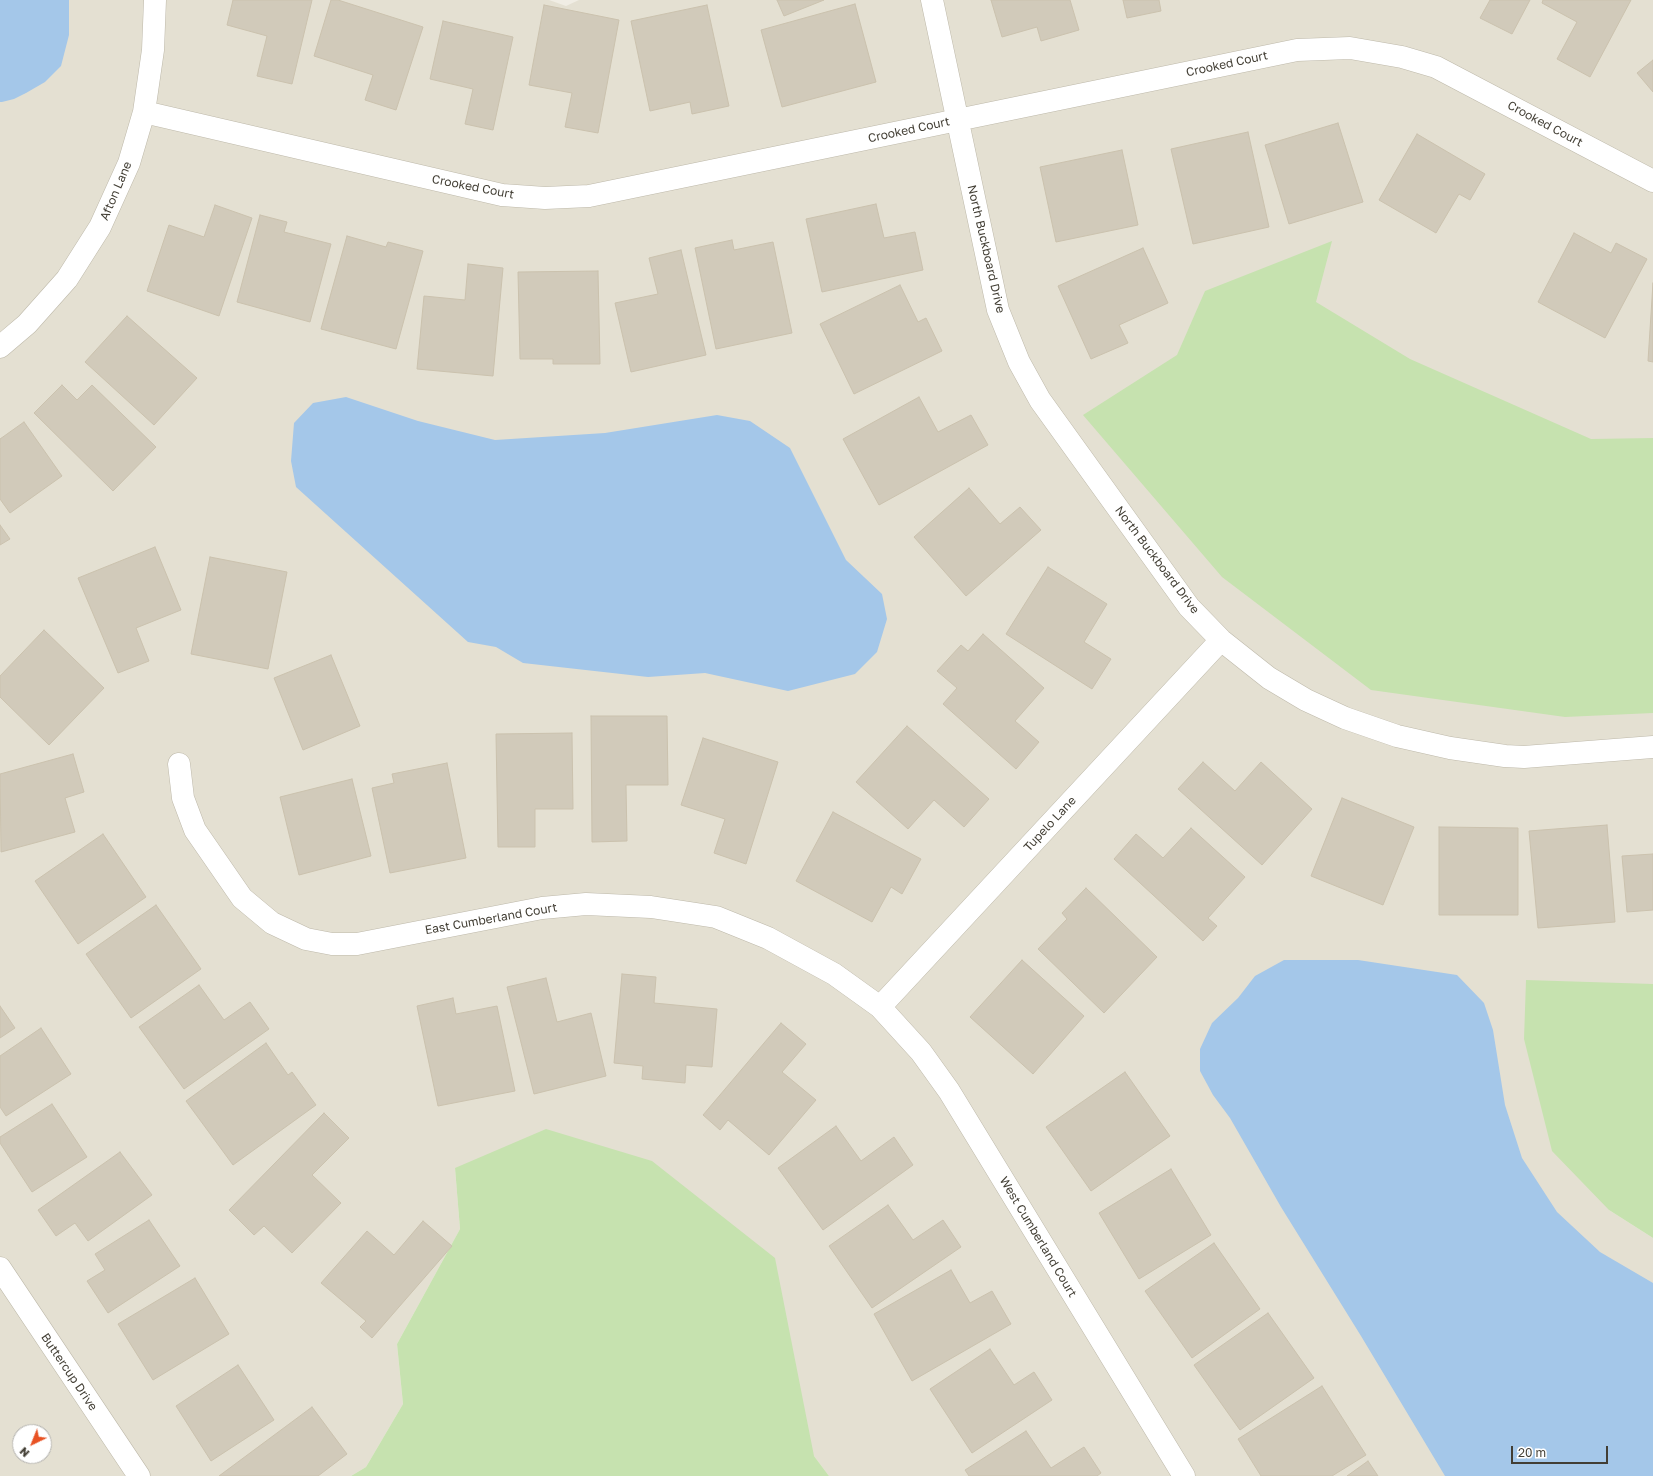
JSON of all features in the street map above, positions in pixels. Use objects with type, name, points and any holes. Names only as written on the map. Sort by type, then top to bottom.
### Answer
[{"type":"street","name":"Afton Lane","points":[[0,347],[27,324],[67,279],[100,227],[129,163],[144,112],[153,50],[155,0]]},
{"type":"street","name":"North Buckboard Drive","points":[[932,0],[998,310],[1019,362],[1040,400],[1185,601],[1221,640],[1269,678],[1306,700],[1345,718],[1397,736],[1450,748],[1505,756],[1524,757],[1653,747]]},
{"type":"street","name":"Crooked Court","points":[[144,112],[502,195],[545,198],[589,196],[1296,50],[1350,48],[1402,57],[1436,67],[1653,181]]},
{"type":"street","name":"Tupelo Lane","points":[[880,1008],[1221,640]]},
{"type":"street","name":"East Cumberland Court","points":[[179,764],[183,798],[195,830],[242,898],[272,923],[306,939],[332,944],[357,944],[542,908],[586,904],[651,906],[716,918],[768,938],[834,974],[880,1008]]},
{"type":"street","name":"West Cumberland Court","points":[[880,1008],[921,1052],[949,1091],[1184,1476]]},
{"type":"street","name":"Buttercup Drive","points":[[0,1268],[139,1476]]},
{"type":"shaded area","points":[[69,0],[549,0],[566,6],[579,0],[1653,0],[1653,1124],[1609,1210],[1653,1238],[1653,1476],[829,1476],[814,1456],[455,1168],[460,1229],[397,1344],[403,1404],[366,1467],[351,1476],[0,1476],[0,102],[2,102],[69,35]]},
{"type":"green space","points":[[1332,241],[1316,302],[1410,359],[1591,439],[1653,438],[1653,713],[1565,717],[1371,690],[1222,577],[1083,415],[1177,355],[1205,291]]},
{"type":"green space","points":[[1526,980],[1653,984],[1653,1238],[1609,1210],[1552,1151],[1524,1039]]},
{"type":"green space","points":[[546,1129],[652,1161],[775,1258],[814,1456],[829,1476],[351,1476],[366,1467],[403,1404],[397,1344],[460,1229],[455,1168]]},
{"type":"water","points":[[0,0],[69,0],[69,35],[61,66],[45,82],[14,99],[2,102],[0,102]]},
{"type":"water","points":[[346,397],[418,421],[495,440],[605,433],[717,415],[750,421],[790,448],[846,560],[882,594],[887,619],[877,652],[855,674],[788,691],[705,673],[648,677],[523,663],[496,647],[468,642],[296,487],[291,461],[294,423],[313,403]]},
{"type":"water","points":[[1284,960],[1358,960],[1457,975],[1484,1003],[1493,1030],[1505,1105],[1522,1158],[1557,1212],[1600,1252],[1653,1283],[1653,1476],[1445,1476],[1281,1207],[1230,1118],[1213,1095],[1200,1071],[1200,1049],[1212,1023],[1238,998],[1255,976]]},
{"type":"building","points":[[233,0],[312,0],[292,84],[257,76],[267,36],[227,25]]},
{"type":"building","points":[[331,0],[338,0],[423,27],[396,110],[365,100],[373,75],[314,56]]},
{"type":"building","points":[[777,0],[824,0],[784,16]]},
{"type":"building","points":[[991,0],[1070,0],[1079,30],[1041,41],[1037,27],[1002,37]]},
{"type":"building","points":[[1123,0],[1159,0],[1161,11],[1127,18]]},
{"type":"building","points":[[1490,0],[1530,0],[1512,34],[1480,18]]},
{"type":"building","points":[[1543,0],[1631,0],[1590,77],[1557,59],[1577,22],[1542,3]]},
{"type":"building","points":[[855,4],[876,82],[782,107],[761,30]]},
{"type":"building","points":[[544,5],[619,20],[598,133],[565,127],[572,93],[529,85]]},
{"type":"building","points":[[707,5],[729,106],[692,114],[690,102],[650,111],[631,21]]},
{"type":"building","points":[[443,21],[513,37],[493,130],[465,124],[473,89],[430,79]]},
{"type":"building","points":[[1653,60],[1653,92],[1637,73]]},
{"type":"building","points":[[1338,123],[1363,202],[1289,224],[1265,145]]},
{"type":"building","points":[[1248,132],[1269,227],[1193,244],[1171,149]]},
{"type":"building","points":[[1417,134],[1485,174],[1470,200],[1459,194],[1436,233],[1379,200]]},
{"type":"building","points":[[1122,150],[1138,225],[1056,242],[1040,167]]},
{"type":"building","points":[[876,204],[884,238],[915,232],[923,270],[822,292],[806,219]]},
{"type":"building","points":[[215,205],[252,218],[219,316],[147,291],[169,225],[204,237]]},
{"type":"building","points":[[260,215],[287,222],[284,232],[331,244],[310,322],[237,302]]},
{"type":"building","points":[[1574,233],[1611,253],[1616,243],[1647,259],[1605,338],[1538,302]]},
{"type":"building","points":[[347,236],[386,247],[388,242],[423,251],[396,349],[321,329]]},
{"type":"building","points":[[732,240],[734,250],[773,242],[792,333],[716,349],[695,248]]},
{"type":"building","points":[[1143,248],[1168,303],[1119,325],[1128,343],[1091,359],[1058,286]]},
{"type":"building","points":[[681,250],[706,355],[631,372],[615,303],[658,294],[649,258]]},
{"type":"building","points":[[468,264],[503,268],[493,376],[417,369],[424,296],[465,300]]},
{"type":"building","points":[[598,271],[600,364],[553,364],[553,359],[520,359],[518,272]]},
{"type":"building","points":[[1653,283],[1653,362],[1648,361]]},
{"type":"building","points":[[900,285],[918,322],[926,318],[942,351],[854,394],[820,324]]},
{"type":"building","points":[[127,316],[197,378],[154,425],[85,362]]},
{"type":"building","points":[[62,385],[77,400],[92,385],[156,447],[113,491],[34,413]]},
{"type":"building","points":[[919,397],[938,432],[971,415],[988,445],[879,505],[843,439]]},
{"type":"building","points":[[24,422],[62,476],[10,513],[0,499],[0,439]]},
{"type":"building","points":[[969,488],[1000,524],[1020,507],[1041,530],[966,596],[914,537]]},
{"type":"building","points":[[0,525],[10,539],[0,545]]},
{"type":"building","points":[[155,547],[181,610],[136,628],[149,661],[118,673],[78,578]]},
{"type":"building","points":[[210,557],[287,572],[268,669],[191,654]]},
{"type":"building","points":[[1048,567],[1107,604],[1084,642],[1111,659],[1092,689],[1006,634]]},
{"type":"building","points":[[44,630],[104,688],[49,745],[0,697],[0,676]]},
{"type":"building","points":[[983,634],[1044,688],[1015,721],[1039,742],[1016,769],[943,704],[957,688],[937,671],[961,645],[968,651]]},
{"type":"building","points":[[331,655],[360,726],[303,750],[274,678]]},
{"type":"building","points":[[591,716],[667,716],[668,785],[626,785],[627,841],[592,842]]},
{"type":"building","points":[[907,726],[989,799],[964,827],[934,800],[908,829],[856,782]]},
{"type":"building","points":[[572,733],[573,809],[535,809],[535,847],[498,847],[496,734]]},
{"type":"building","points":[[703,738],[778,762],[746,864],[714,853],[725,819],[681,805]]},
{"type":"building","points":[[73,754],[84,792],[65,798],[75,832],[1,852],[0,774]]},
{"type":"building","points":[[1203,762],[1235,791],[1261,762],[1312,809],[1262,865],[1178,789]]},
{"type":"building","points":[[447,763],[466,858],[390,873],[372,788],[394,783],[392,774]]},
{"type":"building","points":[[352,779],[371,856],[299,875],[280,797]]},
{"type":"building","points":[[1342,798],[1414,827],[1383,905],[1311,876]]},
{"type":"building","points":[[833,812],[921,859],[902,894],[891,887],[872,922],[796,881]]},
{"type":"building","points":[[1607,825],[1615,922],[1538,928],[1529,831]]},
{"type":"building","points":[[1439,827],[1518,828],[1518,915],[1439,915]]},
{"type":"building","points":[[1191,828],[1245,877],[1208,918],[1217,926],[1203,941],[1114,859],[1136,834],[1163,858]]},
{"type":"building","points":[[103,834],[146,897],[78,944],[35,881]]},
{"type":"building","points":[[1653,854],[1653,910],[1627,912],[1622,856]]},
{"type":"building","points":[[1086,888],[1157,957],[1104,1013],[1038,949],[1067,919],[1062,913]]},
{"type":"building","points":[[156,905],[201,969],[131,1018],[86,954]]},
{"type":"building","points":[[1022,960],[1084,1016],[1033,1074],[970,1017]]},
{"type":"building","points":[[622,974],[656,977],[654,1003],[717,1009],[712,1067],[686,1065],[685,1083],[642,1079],[643,1066],[614,1063]]},
{"type":"building","points":[[546,978],[557,1022],[591,1013],[606,1076],[534,1094],[507,987]]},
{"type":"building","points":[[199,985],[224,1020],[250,1002],[269,1029],[184,1089],[139,1027]]},
{"type":"building","points":[[453,998],[456,1014],[497,1006],[515,1091],[438,1106],[417,1006]]},
{"type":"building","points":[[0,1006],[15,1028],[0,1038]]},
{"type":"building","points":[[781,1023],[806,1044],[782,1072],[816,1100],[769,1155],[728,1120],[720,1130],[703,1115]]},
{"type":"building","points":[[41,1028],[71,1074],[6,1116],[0,1107],[0,1056]]},
{"type":"building","points":[[266,1043],[288,1075],[292,1072],[316,1105],[233,1165],[186,1101]]},
{"type":"building","points":[[1125,1072],[1170,1136],[1091,1191],[1046,1127]]},
{"type":"building","points":[[52,1104],[87,1157],[32,1192],[0,1143],[0,1137]]},
{"type":"building","points":[[324,1113],[349,1138],[312,1175],[341,1203],[292,1253],[264,1226],[254,1235],[229,1210]]},
{"type":"building","points":[[836,1126],[861,1161],[894,1137],[913,1165],[823,1230],[778,1168]]},
{"type":"building","points":[[120,1152],[152,1195],[88,1241],[75,1223],[56,1236],[38,1210]]},
{"type":"building","points":[[1171,1169],[1211,1235],[1139,1279],[1099,1213]]},
{"type":"building","points":[[888,1205],[913,1240],[943,1220],[961,1247],[872,1308],[829,1246]]},
{"type":"building","points":[[149,1220],[180,1266],[108,1313],[87,1281],[105,1270],[95,1254]]},
{"type":"building","points":[[423,1221],[452,1246],[372,1338],[360,1327],[366,1321],[321,1283],[367,1231],[394,1255]]},
{"type":"building","points":[[1214,1243],[1260,1309],[1192,1358],[1145,1291]]},
{"type":"building","points":[[951,1270],[970,1303],[992,1291],[1011,1324],[912,1381],[874,1314]]},
{"type":"building","points":[[195,1278],[229,1334],[153,1380],[118,1324]]},
{"type":"building","points":[[1268,1313],[1314,1378],[1240,1430],[1194,1365]]},
{"type":"building","points":[[990,1349],[1014,1385],[1034,1372],[1052,1400],[972,1453],[930,1389]]},
{"type":"building","points":[[238,1365],[274,1420],[211,1461],[176,1406]]},
{"type":"building","points":[[1322,1386],[1366,1455],[1332,1476],[1261,1476],[1238,1439]]},
{"type":"building","points":[[312,1407],[347,1454],[318,1476],[219,1476]]},
{"type":"building","points":[[1026,1431],[1051,1468],[1084,1447],[1101,1473],[1097,1476],[969,1476],[965,1470]]},
{"type":"building","points":[[1368,1461],[1378,1476],[1347,1476]]}]
